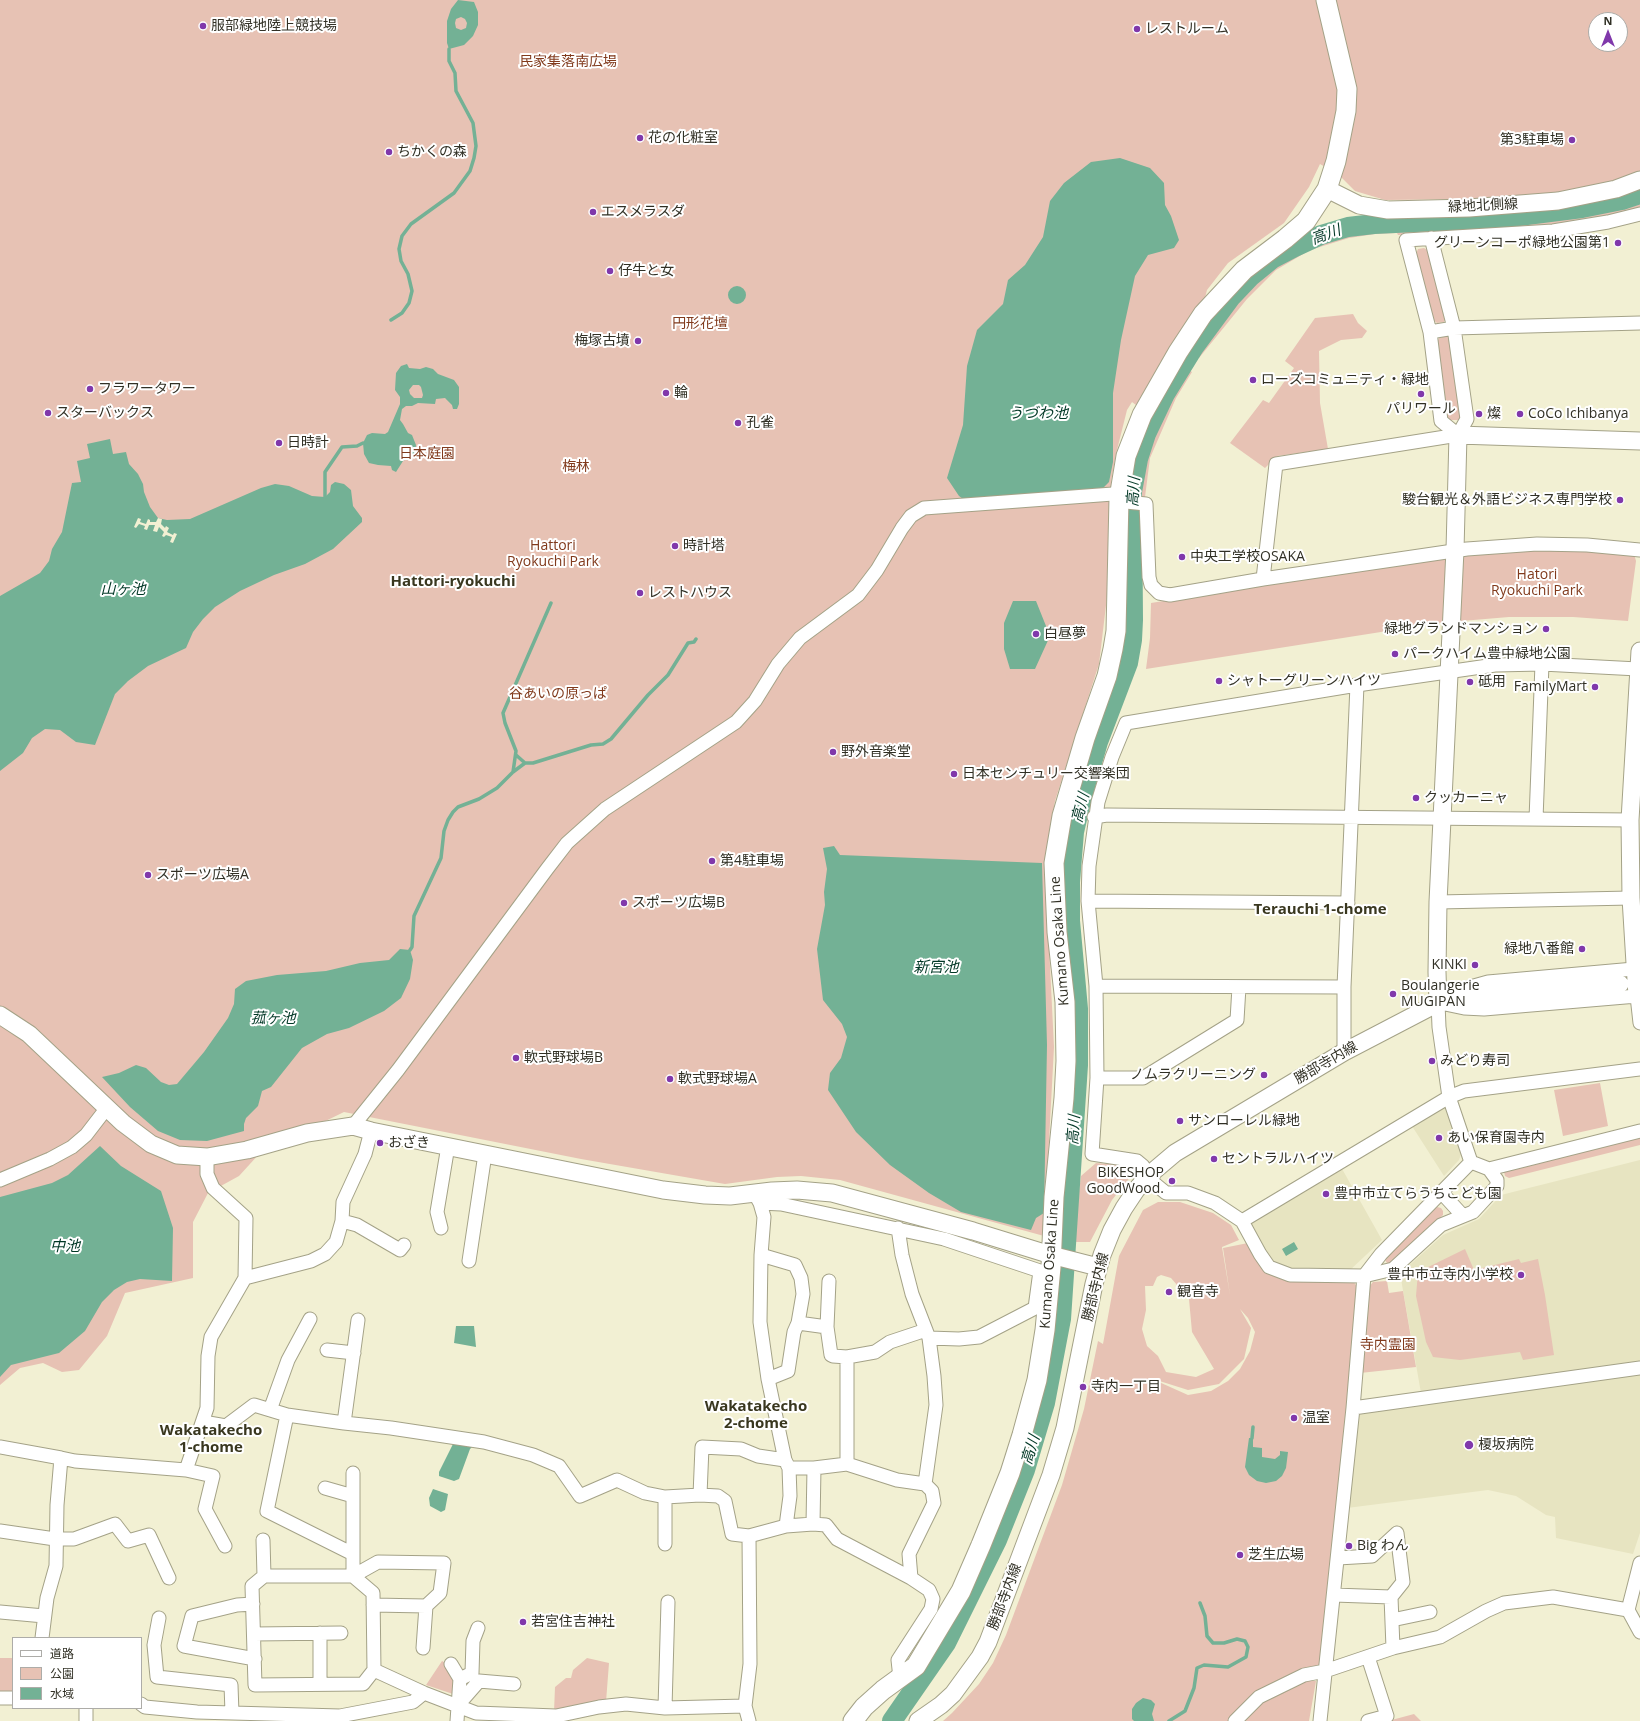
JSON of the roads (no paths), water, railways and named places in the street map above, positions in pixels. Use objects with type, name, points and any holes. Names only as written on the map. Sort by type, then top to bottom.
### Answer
[{"type":"main road","name":"Kumano Osaka Line","points":[[853,1721],[864,1707],[883,1690],[916,1666],[961,1591],[982,1545],[1010,1473],[1022,1435],[1037,1380],[1046,1324],[1066,1061],[1065,1002],[1056,932],[1054,863],[1062,816],[1085,738],[1107,676],[1113,649],[1127,501],[1126,456],[1142,415],[1182,346],[1204,314],[1244,270],[1306,221],[1327,189],[1336,162],[1346,111],[1347,89],[1326,0]]},
{"type":"street","name":"緑地北側線","points":[[1327,189],[1359,205],[1388,210],[1469,208],[1558,201],[1616,189],[1640,180]]},
{"type":"street","points":[[1458,435],[1441,422],[1430,332],[1406,240],[1553,231],[1608,222],[1640,214]]},
{"type":"street","points":[[1431,238],[1454,328],[1467,419],[1458,435],[1454,557],[1438,902],[1437,972],[1439,1027],[1450,1097],[1471,1162]]},
{"type":"street","points":[[1430,332],[1454,328],[1640,323]]},
{"type":"street","points":[[1263,579],[1276,464],[1458,435],[1640,441]]},
{"type":"street","points":[[353,1126],[372,1108],[402,1072],[550,871],[571,847],[607,813],[738,725],[759,702],[781,667],[803,640],[860,597],[880,572],[914,520],[925,512],[1127,501],[1146,504],[1149,576],[1151,585],[1159,593],[1170,595],[1263,579],[1454,557],[1537,544],[1587,545],[1640,550]]},
{"type":"street","points":[[1640,651],[1630,820],[1634,969],[1640,1023]]},
{"type":"street","points":[[1536,819],[1542,664]]},
{"type":"street","points":[[1471,1162],[1489,1169],[1497,1180],[1497,1186],[1473,1212],[1441,1225],[1393,1269],[1364,1276],[1290,1275],[1269,1267],[1242,1220],[1215,1203],[1188,1193],[1166,1192],[1155,1184],[1143,1166],[1137,1161],[1092,1154],[1097,1078],[1096,986],[1088,901],[1089,866],[1094,817],[1112,757],[1126,723],[1357,685],[1495,665],[1542,664],[1638,669]]},
{"type":"street","points":[[1344,1052],[1344,987],[1357,685]]},
{"type":"street","points":[[1094,817],[1107,815],[1630,820]]},
{"type":"street","points":[[1438,902],[1631,898]]},
{"type":"street","points":[[1088,901],[1348,903]]},
{"type":"street","points":[[1438,1003],[1463,989],[1488,982],[1634,969]]},
{"type":"street","name":"勝部寺内線","points":[[918,1721],[941,1705],[953,1694],[976,1663],[988,1642],[1051,1475],[1063,1435],[1077,1372],[1090,1265],[1124,1208],[1136,1190],[1149,1175],[1175,1153],[1344,1052],[1438,1003],[1483,995],[1620,984]]},
{"type":"street","points":[[1096,986],[1344,987]]},
{"type":"street","points":[[1097,1078],[1143,1078],[1237,1020],[1239,987]]},
{"type":"street","points":[[1438,1003],[1464,1008],[1484,1009],[1637,996]]},
{"type":"street","points":[[0,1015],[29,1034],[106,1109],[151,1144],[178,1155],[207,1157],[247,1150],[307,1132],[353,1126],[371,1131],[663,1190],[705,1196],[758,1198],[944,1239],[1040,1271],[1035,1308],[979,1338],[959,1339],[927,1334],[890,1342],[875,1352],[847,1357],[831,1355],[827,1327],[829,1281]]},
{"type":"street","points":[[1242,1220],[1450,1097],[1464,1091],[1640,1070]]},
{"type":"street","points":[[0,1180],[50,1159],[72,1147],[86,1135],[106,1109]]},
{"type":"street","points":[[245,1278],[311,1261],[325,1254],[336,1242],[342,1221],[343,1202],[366,1154],[371,1131]]},
{"type":"street","points":[[1489,1169],[1640,1131]]},
{"type":"street","points":[[441,1228],[437,1212],[448,1146]]},
{"type":"street","points":[[469,1261],[485,1154]]},
{"type":"street","points":[[186,1470],[207,1408],[208,1356],[211,1337],[245,1278],[246,1218],[213,1188],[207,1174],[207,1157]]},
{"type":"street","points":[[1320,1721],[1354,1408],[1364,1276],[1381,1254],[1471,1162]]},
{"type":"street","points":[[758,1198],[772,1191],[797,1190],[832,1193],[973,1231],[1051,1255],[1090,1265]]},
{"type":"street","points":[[1442,1193],[1463,1216]]},
{"type":"street","points":[[758,1198],[764,1217],[761,1255],[760,1322],[768,1379],[787,1464],[790,1496],[786,1526]]},
{"type":"street","points":[[342,1221],[357,1225],[400,1250],[404,1245]]},
{"type":"street","points":[[898,1228],[902,1255],[912,1294],[927,1334],[934,1376],[936,1405],[925,1484]]},
{"type":"street","points":[[967,1246],[973,1231]]},
{"type":"street","points":[[761,1255],[795,1266],[801,1278],[803,1294],[798,1323],[794,1332],[788,1371],[768,1379]]},
{"type":"street","points":[[270,1410],[288,1360],[310,1318]]},
{"type":"street","points":[[344,1424],[358,1320]]},
{"type":"street","points":[[798,1323],[827,1327]]},
{"type":"street","points":[[328,1350],[354,1353]]},
{"type":"street","points":[[846,1464],[847,1357]]},
{"type":"street","points":[[1354,1408],[1640,1368]]},
{"type":"street","points":[[203,1422],[226,1426],[254,1405],[287,1415],[344,1424],[391,1428],[484,1442],[533,1455],[559,1466],[580,1496],[617,1480],[645,1493],[665,1497],[700,1495],[718,1496],[725,1501],[732,1534],[748,1536],[786,1526],[813,1524],[826,1525],[837,1539],[911,1578],[929,1590],[933,1599],[932,1609],[898,1660],[900,1678]]},
{"type":"street","points":[[287,1415],[267,1511],[353,1554]]},
{"type":"street","points":[[0,1447],[75,1461],[186,1470],[213,1476],[205,1509],[225,1546]]},
{"type":"street","points":[[700,1495],[702,1447],[741,1449],[758,1456],[787,1464],[814,1468],[846,1464],[897,1480],[925,1484],[932,1490],[934,1503],[909,1554],[911,1578]]},
{"type":"street","points":[[42,1637],[47,1598],[56,1566],[55,1539],[61,1458]]},
{"type":"street","points":[[813,1524],[814,1468]]},
{"type":"street","points":[[353,1473],[353,1576],[373,1593],[373,1605],[374,1670],[363,1684],[255,1685],[252,1586],[264,1576],[353,1576],[378,1562],[444,1563],[440,1594],[426,1606],[373,1605]]},
{"type":"street","points":[[325,1488],[353,1496]]},
{"type":"street","points":[[665,1497],[665,1544]]},
{"type":"street","points":[[0,1532],[55,1539],[74,1539],[115,1524],[128,1541],[149,1535],[169,1578]]},
{"type":"street","points":[[1338,1558],[1372,1556],[1397,1533],[1403,1582],[1391,1597],[1393,1648]]},
{"type":"street","points":[[748,1536],[750,1664],[745,1706],[749,1721]]},
{"type":"street","points":[[264,1540],[264,1576]]},
{"type":"street","points":[[1640,1563],[1628,1610],[1640,1632]]},
{"type":"street","points":[[1334,1595],[1391,1597]]},
{"type":"street","points":[[1235,1721],[1259,1697],[1304,1675],[1325,1671],[1393,1648],[1440,1637],[1486,1611],[1504,1603],[1553,1597],[1628,1610]]},
{"type":"street","points":[[665,1708],[668,1602]]},
{"type":"street","points":[[253,1604],[237,1605],[192,1616],[184,1646],[254,1659]]},
{"type":"street","points":[[423,1648],[426,1606]]},
{"type":"street","points":[[0,1612],[44,1616]]},
{"type":"street","points":[[1392,1620],[1430,1612]]},
{"type":"street","points":[[159,1618],[154,1645],[157,1676],[231,1685],[232,1713]]},
{"type":"street","points":[[460,1679],[472,1673],[473,1641],[478,1628]]},
{"type":"street","points":[[320,1633],[320,1684]]},
{"type":"street","points":[[254,1634],[341,1633]]},
{"type":"street","points":[[1368,1657],[1387,1716],[1368,1721]]},
{"type":"street","points":[[451,1664],[460,1679],[457,1721]]},
{"type":"street","points":[[374,1670],[476,1713],[556,1716],[599,1706],[626,1704],[665,1708],[745,1706]]},
{"type":"street","points":[[458,1705],[479,1682],[514,1684]]},
{"type":"street","points":[[142,1705],[144,1707],[189,1712],[340,1716],[413,1702],[424,1692]]},
{"type":"street","points":[[0,1698],[12,1698]]},
{"type":"street","points":[[86,1709],[86,1721]]},
{"type":"water","points":[[458,0],[474,2],[478,12],[478,25],[473,36],[464,45],[449,49],[447,43],[447,21],[451,9]],"holes":[[[461,17],[465,19],[467,23],[466,28],[461,30],[456,28],[456,19]]]},
{"type":"water","name":"うづわ池","points":[[1120,158],[1150,168],[1164,183],[1165,205],[1171,216],[1179,240],[1174,248],[1148,255],[1135,276],[1121,340],[1113,393],[1113,462],[1109,482],[1102,489],[966,501],[959,496],[947,478],[963,425],[967,366],[977,330],[1003,304],[1008,280],[1025,265],[1043,237],[1050,201],[1064,183],[1091,162]]},
{"type":"water","points":[[737,286],[743,289],[746,295],[743,301],[737,304],[731,301],[728,295],[731,289]]},
{"type":"water","points":[[407,364],[409,368],[420,369],[426,367],[433,369],[438,374],[454,380],[459,387],[459,404],[457,409],[453,409],[452,405],[445,398],[436,399],[435,404],[418,403],[412,406],[406,406],[402,409],[400,420],[408,433],[412,435],[416,445],[415,454],[403,461],[396,472],[392,470],[391,466],[369,463],[364,454],[363,443],[367,435],[372,433],[385,434],[388,432],[400,404],[400,397],[395,390],[396,373],[401,366]],"holes":[[[413,385],[419,385],[423,395],[422,398],[414,398],[410,394],[409,390]]]},
{"type":"water","name":"山ヶ池","points":[[110,439],[113,454],[126,452],[129,464],[138,474],[143,484],[144,492],[150,507],[158,518],[167,520],[190,519],[261,488],[275,484],[289,486],[312,496],[325,497],[330,492],[331,485],[335,482],[344,484],[351,490],[353,506],[362,518],[362,522],[333,549],[305,564],[274,575],[240,591],[215,607],[193,632],[186,648],[148,666],[128,681],[115,694],[95,745],[76,742],[60,730],[45,729],[32,738],[23,753],[0,771],[0,596],[40,573],[49,561],[52,549],[62,532],[72,483],[81,482],[77,461],[90,458],[87,444]]},
{"type":"water","points":[[1013,601],[1036,601],[1050,636],[1035,669],[1010,669],[1004,649],[1004,623]]},
{"type":"water","name":"新宮池","points":[[834,846],[840,855],[1042,863],[1047,1045],[1044,1213],[1036,1218],[1031,1230],[961,1212],[929,1193],[890,1165],[856,1132],[828,1090],[830,1073],[841,1058],[847,1037],[842,1024],[823,1000],[817,949],[825,905],[824,892],[827,869],[823,848]]},
{"type":"water","name":"菰ヶ池","points":[[400,949],[410,950],[413,960],[410,979],[401,998],[384,1011],[349,1028],[327,1034],[302,1048],[271,1087],[262,1091],[258,1106],[246,1118],[244,1131],[207,1141],[180,1140],[158,1131],[130,1107],[102,1077],[119,1073],[136,1065],[146,1068],[161,1082],[169,1085],[177,1084],[204,1052],[228,1018],[234,1004],[235,989],[246,981],[277,975],[326,971],[360,963],[389,960]]},
{"type":"water","name":"中池","points":[[100,1146],[121,1166],[161,1191],[173,1228],[172,1281],[140,1279],[127,1282],[114,1290],[102,1302],[85,1331],[59,1353],[11,1365],[0,1377],[0,1197],[52,1183],[68,1175]]},
{"type":"water","points":[[1294,1242],[1298,1249],[1286,1256],[1282,1249]]},
{"type":"water","points":[[456,1326],[474,1326],[476,1347],[454,1343]]},
{"type":"water","points":[[1249,1438],[1253,1438],[1253,1447],[1262,1448],[1262,1457],[1275,1459],[1280,1455],[1280,1451],[1288,1452],[1286,1468],[1282,1476],[1276,1481],[1266,1483],[1257,1481],[1249,1475],[1245,1467]]},
{"type":"water","points":[[454,1442],[475,1444],[470,1449],[459,1479],[454,1481],[439,1476],[439,1472]]},
{"type":"water","points":[[433,1489],[448,1494],[445,1510],[441,1512],[430,1506],[429,1498]]},
{"type":"water","points":[[1143,1698],[1151,1700],[1155,1704],[1152,1714],[1154,1721],[1134,1721],[1132,1719],[1132,1709],[1136,1703]]},
{"type":"waterway","points":[[391,320],[402,313],[409,303],[412,291],[408,274],[401,261],[399,249],[402,236],[411,224],[454,193],[470,171],[474,158],[476,146],[473,123],[456,91],[455,73],[449,61],[449,49]]},
{"type":"waterway","name":"高川","points":[[892,1721],[946,1643],[997,1540],[1025,1470],[1045,1403],[1061,1319],[1078,1065],[1078,1009],[1070,921],[1070,882],[1074,832],[1082,797],[1098,742],[1128,663],[1132,640],[1133,620],[1132,492],[1138,459],[1146,434],[1165,394],[1194,347],[1231,297],[1250,277],[1272,259],[1321,235],[1348,227],[1374,224],[1503,218],[1582,208],[1622,200],[1640,194]]},
{"type":"waterway","points":[[325,497],[325,472],[342,447],[357,446],[363,443]]},
{"type":"waterway","points":[[513,772],[516,751],[505,723],[503,713],[551,603]]},
{"type":"waterway","points":[[410,950],[412,947],[414,916],[441,858],[444,831],[453,812],[458,807],[479,799],[497,788],[513,772],[525,763],[533,763],[591,745],[603,744],[611,739],[648,695],[668,675],[688,643],[694,642],[696,639]]},
{"type":"waterway","points":[[516,755],[525,763]]},
{"type":"waterway","points":[[1252,1438],[1253,1427]]},
{"type":"waterway","points":[[1169,1721],[1185,1711],[1194,1688],[1197,1668],[1204,1665],[1228,1667],[1246,1657],[1248,1647],[1245,1641],[1237,1639],[1224,1643],[1213,1643],[1207,1636],[1205,1616],[1200,1603]]},
{"type":"place","name":"服部緑地陸上競技場","points":[[203,26]]},
{"type":"place","name":"レストルーム","points":[[1137,29]]},
{"type":"place","name":"花の化粧室","points":[[640,138]]},
{"type":"place","name":"第3駐車場","points":[[1572,140]]},
{"type":"place","name":"ちかくの森","points":[[389,152]]},
{"type":"place","name":"エスメラスダ","points":[[593,212]]},
{"type":"place","name":"グリーンコーポ緑地公園第1","points":[[1618,243]]},
{"type":"place","name":"仔牛と女","points":[[610,271]]},
{"type":"place","name":"梅塚古墳","points":[[638,341]]},
{"type":"place","name":"ローズコミュニティ・緑地","points":[[1253,380]]},
{"type":"place","name":"フラワータワー","points":[[90,389]]},
{"type":"place","name":"輪","points":[[666,393]]},
{"type":"place","name":"パリワール","points":[[1421,394]]},
{"type":"place","name":"スターバックス","points":[[48,413]]},
{"type":"place","name":"燦","points":[[1479,414]]},
{"type":"place","name":"CoCo Ichibanya","points":[[1520,414]]},
{"type":"place","name":"孔雀","points":[[738,423]]},
{"type":"place","name":"日時計","points":[[279,443]]},
{"type":"place","name":"駿台観光＆外語ビジネス専門学校","points":[[1620,500]]},
{"type":"place","name":"時計塔","points":[[675,546]]},
{"type":"place","name":"中央工学校OSAKA","points":[[1182,557]]},
{"type":"place","name":"レストハウス","points":[[640,593]]},
{"type":"place","name":"緑地グランドマンション","points":[[1546,629]]},
{"type":"place","name":"白昼夢","points":[[1036,634]]},
{"type":"place","name":"パークハイム豊中緑地公園","points":[[1395,654]]},
{"type":"place","name":"シャトーグリーンハイツ","points":[[1219,681]]},
{"type":"place","name":"砥用","points":[[1470,682]]},
{"type":"place","name":"FamilyMart","points":[[1595,687]]},
{"type":"place","name":"野外音楽堂","points":[[833,752]]},
{"type":"place","name":"日本センチュリー交響楽団","points":[[954,774]]},
{"type":"place","name":"クッカーニャ","points":[[1416,798]]},
{"type":"place","name":"第4駐車場","points":[[712,861]]},
{"type":"place","name":"スポーツ広場A","points":[[148,875]]},
{"type":"place","name":"スポーツ広場B","points":[[624,903]]},
{"type":"place","name":"緑地八番館","points":[[1582,949]]},
{"type":"place","name":"KINKI","points":[[1475,965]]},
{"type":"place","name":"Boulangerie MUGIPAN","points":[[1393,994]]},
{"type":"place","name":"軟式野球場B","points":[[516,1058]]},
{"type":"place","name":"みどり寿司","points":[[1432,1061]]},
{"type":"place","name":"ノムラクリーニング","points":[[1264,1075]]},
{"type":"place","name":"軟式野球場A","points":[[670,1079]]},
{"type":"place","name":"サンローレル緑地","points":[[1180,1121]]},
{"type":"place","name":"あい保育園寺内","points":[[1439,1138]]},
{"type":"place","name":"おざき","points":[[380,1143]]},
{"type":"place","name":"セントラルハイツ","points":[[1214,1159]]},
{"type":"place","name":"BIKESHOP GoodWood.","points":[[1172,1181]]},
{"type":"place","name":"豊中市立てらうちこども園","points":[[1326,1194]]},
{"type":"place","name":"豊中市立寺内小学校","points":[[1521,1275]]},
{"type":"place","name":"観音寺","points":[[1169,1292]]},
{"type":"place","name":"寺内一丁目","points":[[1083,1387]]},
{"type":"place","name":"温室","points":[[1294,1418]]},
{"type":"place","name":"榎坂病院","points":[[1469,1445]]},
{"type":"place","name":"Big わん","points":[[1349,1546]]},
{"type":"place","name":"芝生広場","points":[[1240,1555]]},
{"type":"place","name":"若宮住吉神社","points":[[523,1622]]},
{"type":"district","name":"Hattori-ryokuchi","points":[[453,582]]},
{"type":"district","name":"Terauchi 1-chome","points":[[1320,910]]},
{"type":"district","name":"Wakatakecho 2-chome","points":[[756,1416]]},
{"type":"district","name":"Wakatakecho 1-chome","points":[[211,1440]]},
{"type":"park label","name":"民家集落南広場","points":[[568,62]]},
{"type":"park label","name":"円形花壇","points":[[700,324]]},
{"type":"park label","name":"日本庭園","points":[[427,454]]},
{"type":"park label","name":"梅林","points":[[576,467]]},
{"type":"park label","name":"Hattori Ryokuchi Park","points":[[553,554]]},
{"type":"park label","name":"Hatori Ryokuchi Park","points":[[1537,584]]},
{"type":"park label","name":"谷あいの原っぱ","points":[[558,694]]},
{"type":"park label","name":"寺内霊園","points":[[1388,1345]]}]
